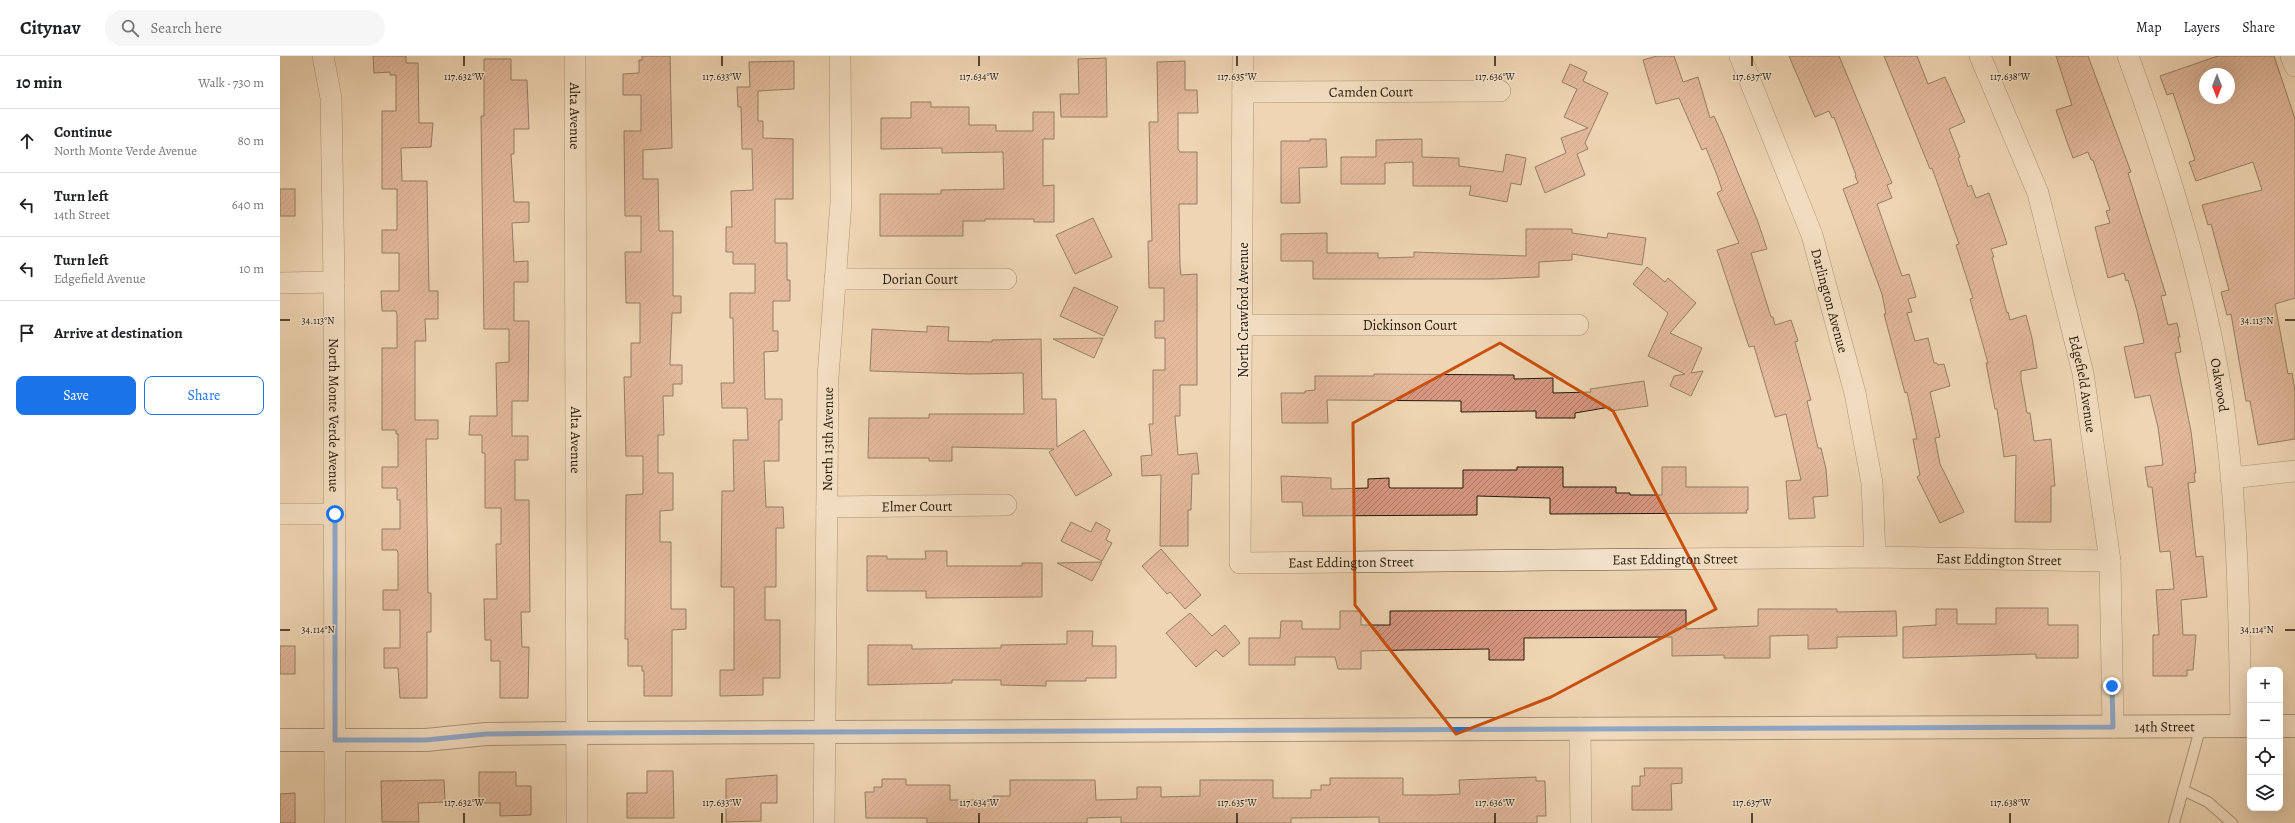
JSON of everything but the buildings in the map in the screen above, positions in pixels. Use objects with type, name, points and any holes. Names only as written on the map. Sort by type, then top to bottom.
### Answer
[{"type":"street","name":"North Monte Verde Avenue","points":[[323,56],[331,98],[334,282],[335,823]]},
{"type":"street","name":"Alta Avenue","points":[[575,56],[577,823]]},
{"type":"street","name":"North 13th Avenue","points":[[824,823],[828,377],[841,202],[840,56]]},
{"type":"street","name":"North Crawford Avenue","points":[[1240,563],[1243,325],[1243,56]]},
{"type":"street","name":"Darlington Avenue","points":[[1740,56],[1812,235],[1853,386],[1872,483],[1875,557]]},
{"type":"street","name":"Edgefield Avenue","points":[[1980,56],[2038,193],[2083,373],[2110,561],[2113,727]]},
{"type":"street","name":"Oakwood","points":[[2128,56],[2160,146],[2193,256],[2217,367],[2231,478],[2246,726]]},
{"type":"street","points":[[2291,56],[2295,66]]},
{"type":"street","name":"Camden Court","points":[[1243,92],[1500,91]]},
{"type":"street","name":"Dorian Court","points":[[835,279],[1006,279]]},
{"type":"street","points":[[280,283],[334,282]]},
{"type":"street","name":"Dickinson Court","points":[[1243,325],[1578,325]]},
{"type":"street","points":[[2231,478],[2295,471]]},
{"type":"street","name":"Elmer Court","points":[[827,507],[1006,505]]},
{"type":"street","points":[[280,514],[335,514]]},
{"type":"street","name":"East Eddington Street","points":[[1240,563],[1875,557],[2110,561]]},
{"type":"street","name":"14th Street","points":[[280,740],[426,740],[486,734],[577,733],[2246,726]]},
{"type":"street","points":[[2283,726],[2295,726]]},
{"type":"street","points":[[1580,728],[1581,823]]},
{"type":"lane","points":[[2174,823],[2201,726]]},
{"type":"lane","points":[[2183,790],[2208,802],[2232,823]]},
{"type":"highlighted area","points":[[1500,343],[1613,411],[1716,609],[1551,697],[1456,734],[1355,605],[1353,423]]},
{"type":"route","points":[[335,514],[335,740],[426,740],[486,734],[577,733],[2113,727],[2112,686]]}]
